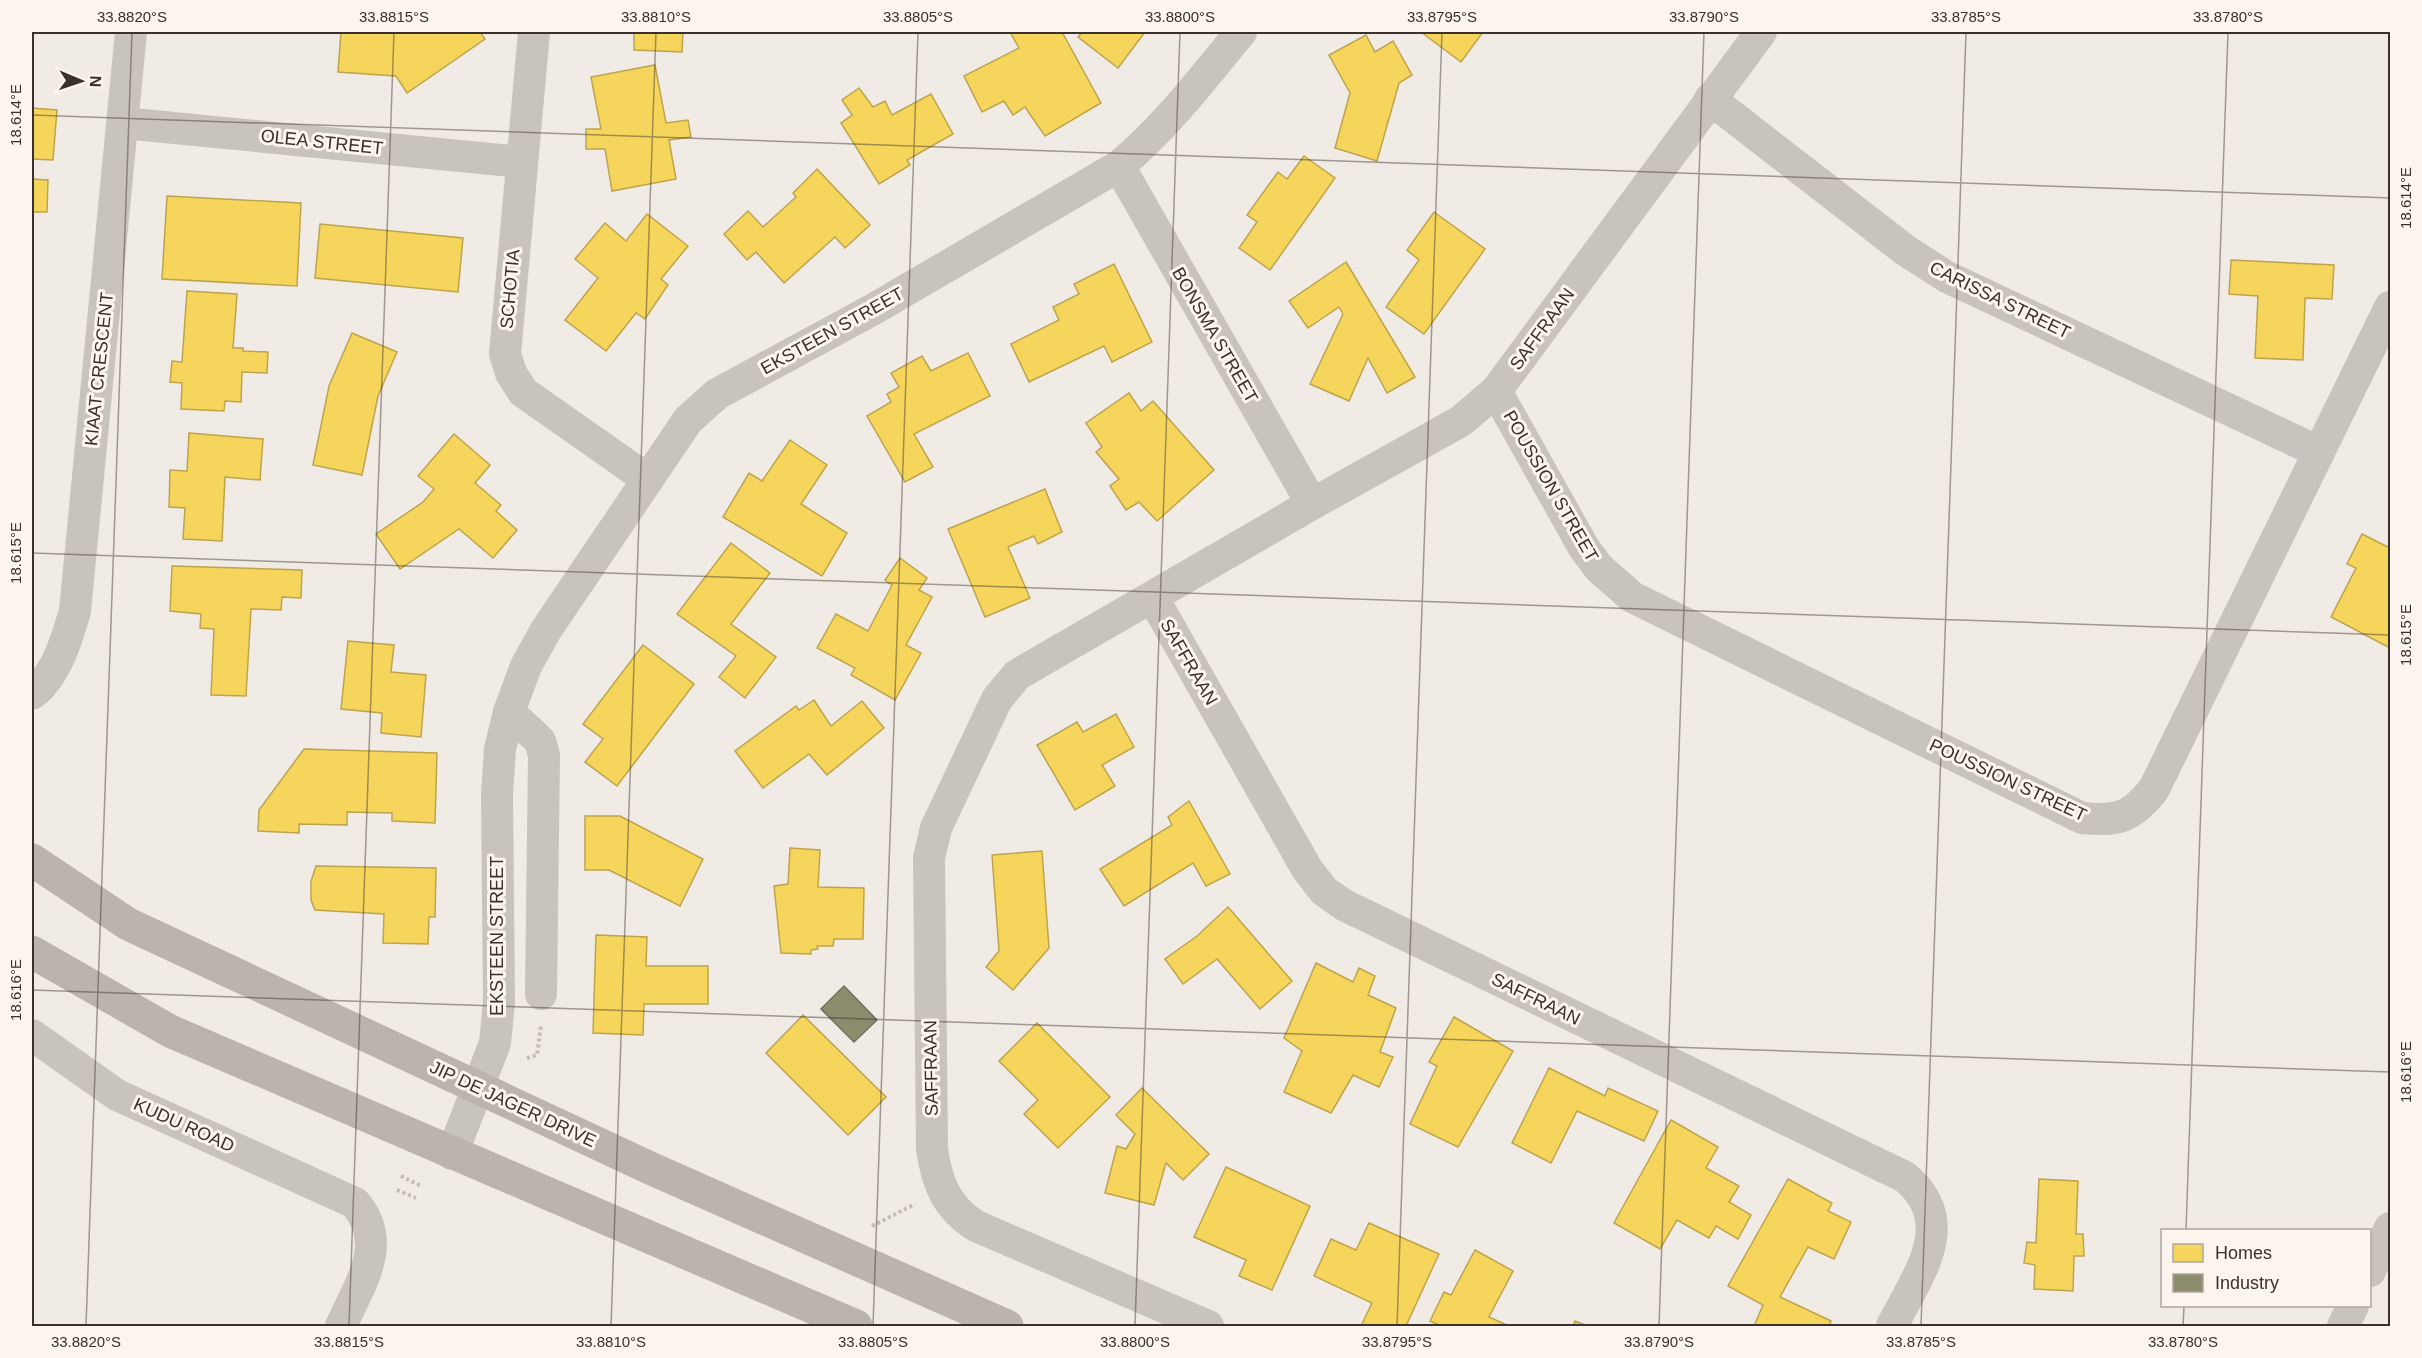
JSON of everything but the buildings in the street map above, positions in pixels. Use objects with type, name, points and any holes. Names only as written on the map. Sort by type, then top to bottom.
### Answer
[{"type":"main road","name":"JIP DE JAGER DRIVE","points":[[32,860],[128,924],[479,1089],[1007,1326]]},
{"type":"main road","points":[[32,952],[170,1031],[856,1326]]},
{"type":"street","name":"KIAAT CRESCENT","points":[[32,694],[55,663],[66,642],[75,611],[131,32]]},
{"type":"street","name":"SCHOTIA","points":[[534,32],[505,354],[511,373],[523,392],[647,479]]},
{"type":"street","name":"EKSTEEN STREET","points":[[452,1154],[495,1043],[499,1002],[496,794],[500,749],[509,712],[526,666],[546,630],[688,420],[717,394],[872,310],[1119,166],[1148,142],[1168,121],[1241,32]]},
{"type":"street","name":"SAFFRAAN","points":[[1208,1326],[976,1226],[952,1206],[942,1190],[932,1149],[929,858],[936,828],[997,699],[1017,675],[1312,504],[1461,421],[1497,391],[1761,32]]},
{"type":"street","name":"CARISSA STREET","points":[[1710,99],[1905,250],[1947,277],[2319,452]]},
{"type":"street","name":"OLEA STREET","points":[[123,123],[522,162]]},
{"type":"street","name":"BONSMA STREET","points":[[1119,166],[1312,504]]},
{"type":"street","name":"POUSSION STREET","points":[[1497,391],[1584,548],[1599,568],[1632,597],[1660,613],[2082,818],[2104,820],[2126,816],[2154,789],[2391,307]]},
{"type":"street","name":"SAFFRAAN","points":[[1153,598],[1307,869],[1324,891],[1355,911],[1905,1177],[1917,1187],[1932,1215],[1930,1248],[1892,1326]]},
{"type":"street","points":[[509,712],[540,741],[544,755],[542,994]]},
{"type":"street","name":"KUDU ROAD","points":[[32,1035],[117,1095],[346,1197],[367,1218],[373,1238],[372,1250],[341,1326]]},
{"type":"street","points":[[2371,1269],[2391,1228]]},
{"type":"street","points":[[2343,1326],[2352,1307]]},
{"type":"path","points":[[527,1058],[537,1055],[541,1038]]},
{"type":"path","points":[[401,1176],[421,1186]]},
{"type":"path","points":[[397,1190],[416,1198]]},
{"type":"path","points":[[872,1226],[942,1190]]}]
